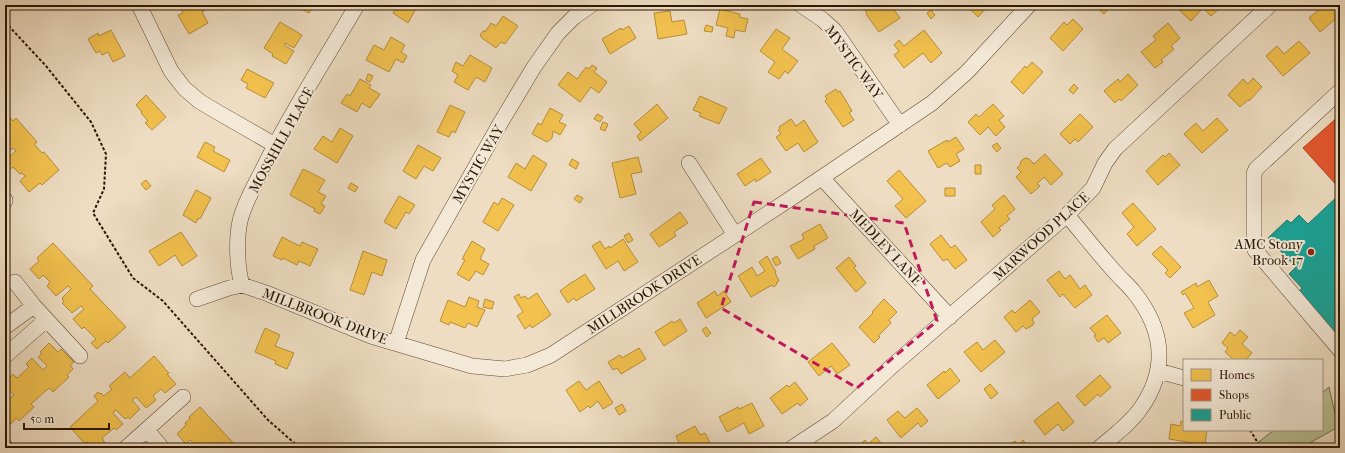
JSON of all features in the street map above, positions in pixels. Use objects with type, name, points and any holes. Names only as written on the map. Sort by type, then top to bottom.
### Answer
[{"type":"street","points":[[139,5],[171,70],[184,88],[209,107],[275,145]]},
{"type":"street","name":"MOSSHILL PLACE","points":[[242,285],[238,263],[240,222],[256,182],[275,145],[357,5]]},
{"type":"street","name":"MYSTIC WAY","points":[[396,343],[423,260],[501,122],[534,67],[558,33],[574,17],[591,5]]},
{"type":"street","name":"MYSTIC WAY","points":[[801,5],[823,20],[835,31],[900,125]]},
{"type":"street","name":"MILLBROOK DRIVE","points":[[242,285],[266,292],[370,336],[472,366],[505,369],[527,365],[551,355],[822,178],[932,103],[967,72],[1029,5]]},
{"type":"street","name":"MARWOOD PLACE","points":[[792,448],[825,428],[891,367],[1068,215],[1093,188],[1105,163],[1115,149],[1270,5]]},
{"type":"street","points":[[1340,91],[1256,169],[1254,174],[1255,250],[1340,350]]},
{"type":"street","points":[[689,163],[735,235]]},
{"type":"street","name":"MEDLEY LANE","points":[[822,178],[950,317]]},
{"type":"street","points":[[1068,215],[1114,271],[1133,291],[1150,317],[1158,336],[1158,371],[1150,392],[1130,421],[1099,448]]},
{"type":"street","points":[[15,282],[46,320],[80,356]]},
{"type":"street","points":[[197,299],[242,285]]},
{"type":"street","points":[[5,327],[34,306]]},
{"type":"street","points":[[5,356],[46,320]]},
{"type":"street","points":[[1158,371],[1183,378]]},
{"type":"street","points":[[126,448],[182,396]]},
{"type":"street","points":[[147,430],[162,448]]},
{"type":"path","points":[[5,22],[46,66],[91,122],[106,154],[104,189],[93,213],[133,278],[164,301],[268,420],[300,448]]},
{"type":"path","points":[[1251,431],[1261,448]]},
{"type":"highlighted area","points":[[754,202],[904,223],[937,321],[857,388],[721,308]]},
{"type":"green space","points":[[1329,387],[1338,427],[1301,448],[1251,448],[1273,431],[1323,431],[1323,392]]},
{"type":"building: Homes","points":[[178,5],[205,5],[207,9],[202,12],[208,23],[189,34],[178,15],[183,13]]},
{"type":"building: Homes","points":[[298,5],[318,5],[316,8],[313,6],[309,13],[297,7]]},
{"type":"building: Homes","points":[[398,5],[418,5],[408,23],[393,13]]},
{"type":"building: Homes","points":[[864,5],[885,5],[888,9],[892,7],[900,18],[879,32],[862,7]]},
{"type":"building: Homes","points":[[989,5],[978,17],[967,6]]},
{"type":"building: Homes","points":[[1094,5],[1111,5],[1104,14]]},
{"type":"building: Homes","points":[[1184,5],[1223,5],[1211,16],[1203,8],[1191,21],[1179,10]]},
{"type":"building: Homes","points":[[1324,5],[1328,9],[1334,5],[1340,12],[1340,15],[1320,32],[1309,18]]},
{"type":"building: Homes","points":[[720,9],[740,14],[739,17],[748,19],[745,32],[735,30],[734,38],[726,36],[728,28],[716,25]]},
{"type":"building: Homes","points":[[931,10],[935,15],[931,19],[927,13]]},
{"type":"building: Homes","points":[[670,11],[672,22],[684,20],[687,34],[658,39],[654,13]]},
{"type":"building: Homes","points":[[503,16],[518,26],[505,44],[501,42],[496,48],[480,35],[483,31],[486,31],[491,23],[496,26]]},
{"type":"building: Homes","points":[[1073,19],[1083,29],[1063,51],[1050,38],[1064,22],[1067,25]]},
{"type":"building: Homes","points":[[280,22],[302,35],[294,48],[285,43],[284,45],[294,51],[286,64],[272,56],[273,54],[264,48]]},
{"type":"building: Homes","points":[[1168,23],[1180,38],[1171,46],[1174,49],[1161,60],[1163,62],[1155,68],[1141,52],[1156,40],[1153,36]]},
{"type":"building: Homes","points":[[706,25],[713,27],[712,32],[704,31]]},
{"type":"building: Homes","points":[[629,26],[636,38],[610,54],[602,39],[621,28],[622,30]]},
{"type":"building: Homes","points":[[776,29],[790,38],[782,49],[798,61],[788,74],[785,71],[779,79],[768,72],[775,62],[760,51]]},
{"type":"building: Homes","points":[[111,30],[125,56],[113,62],[108,52],[102,55],[100,51],[96,53],[88,39],[98,33],[99,36]]},
{"type":"building: Homes","points":[[924,30],[942,53],[931,63],[923,53],[904,68],[894,55],[899,51],[894,45],[899,40],[904,46]]},
{"type":"building: Homes","points":[[391,37],[405,45],[401,52],[407,56],[403,63],[396,59],[389,72],[366,60],[374,45],[384,50]]},
{"type":"building: Homes","points":[[1299,41],[1310,53],[1283,76],[1266,56],[1277,46],[1284,54]]},
{"type":"building: Homes","points":[[470,55],[492,68],[485,82],[476,77],[468,90],[454,82],[458,75],[452,71],[456,62],[463,66]]},
{"type":"building: Homes","points":[[1032,62],[1043,72],[1023,94],[1011,82],[1025,66],[1027,68]]},
{"type":"building: Homes","points":[[592,65],[597,68],[594,72],[607,82],[599,93],[591,87],[580,102],[558,85],[568,72],[577,79],[586,67],[589,69]]},
{"type":"building: Homes","points":[[247,69],[274,83],[265,98],[246,88],[248,84],[241,80]]},
{"type":"building: Homes","points":[[368,74],[373,76],[370,82],[366,80]]},
{"type":"building: Homes","points":[[1128,74],[1138,85],[1121,101],[1119,99],[1115,103],[1104,91],[1118,79],[1120,82]]},
{"type":"building: Homes","points":[[1253,78],[1262,87],[1249,101],[1248,100],[1240,107],[1228,95],[1243,79],[1248,84]]},
{"type":"building: Homes","points":[[360,79],[371,85],[369,88],[380,94],[370,108],[362,103],[357,112],[341,103],[347,94],[350,96]]},
{"type":"building: Homes","points":[[1074,84],[1078,88],[1073,94],[1069,90]]},
{"type":"building: Homes","points":[[836,89],[838,92],[840,91],[852,111],[849,113],[854,120],[843,127],[825,101],[827,99],[825,96]]},
{"type":"building: Homes","points":[[146,95],[166,117],[152,130],[145,123],[148,121],[136,105]]},
{"type":"building: Homes","points":[[700,96],[727,108],[719,124],[699,116],[701,113],[693,110]]},
{"type":"building: Homes","points":[[657,104],[668,118],[640,141],[637,136],[641,132],[634,124]]},
{"type":"building: Homes","points":[[993,104],[1004,116],[999,120],[1005,127],[996,136],[988,127],[980,135],[968,122],[976,114],[979,117]]},
{"type":"building: Homes","points":[[450,105],[465,112],[455,133],[452,131],[449,137],[437,132]]},
{"type":"building: Homes","points":[[550,108],[563,115],[559,122],[566,125],[560,135],[553,131],[552,138],[547,142],[532,134],[538,123],[541,125]]},
{"type":"building: Homes","points":[[5,112],[13,121],[16,118],[37,142],[34,144],[42,153],[44,152],[59,170],[42,185],[40,183],[29,192],[20,181],[25,176],[22,173],[20,174],[13,167],[10,169],[5,163],[5,160],[16,151],[13,148],[5,154]]},
{"type":"building: Homes","points":[[597,114],[603,117],[600,122],[594,119]]},
{"type":"building: Homes","points":[[1080,114],[1093,127],[1078,142],[1075,139],[1070,144],[1060,134]]},
{"type":"building: Homes","points":[[1217,118],[1228,130],[1202,153],[1184,134],[1196,123],[1203,131]]},
{"type":"building: Homes","points":[[791,119],[796,126],[804,120],[818,142],[804,152],[798,143],[786,151],[776,137],[781,134],[778,130],[780,128],[779,127]]},
{"type":"building: Homes","points":[[603,122],[608,124],[605,131],[600,129]]},
{"type":"building: Homes","points":[[340,128],[353,136],[337,163],[314,149],[323,136],[332,142]]},
{"type":"building: Homes","points":[[956,137],[964,149],[956,154],[960,161],[950,167],[947,163],[938,168],[928,151],[947,140],[948,142]]},
{"type":"building: Homes","points":[[205,142],[215,147],[213,151],[230,160],[224,172],[197,157]]},
{"type":"building: Homes","points":[[997,143],[1001,148],[997,152],[992,146]]},
{"type":"building: Homes","points":[[418,145],[441,158],[433,171],[424,166],[416,179],[403,171]]},
{"type":"building: Homes","points":[[1169,153],[1180,165],[1158,185],[1146,171],[1163,155],[1165,157]]},
{"type":"building: Homes","points":[[1045,154],[1063,174],[1051,185],[1044,177],[1037,184],[1040,186],[1031,194],[1016,177],[1021,172],[1017,168],[1021,161],[1025,158],[1029,159],[1034,164]]},
{"type":"building: Homes","points":[[533,155],[547,164],[531,191],[508,177],[516,163],[525,169]]},
{"type":"building: Homes","points":[[638,157],[642,172],[631,174],[636,194],[620,198],[612,163]]},
{"type":"building: Homes","points":[[761,158],[771,172],[756,182],[755,179],[745,186],[737,174]]},
{"type":"building: Homes","points":[[572,159],[579,163],[576,169],[569,165]]},
{"type":"building: Homes","points":[[975,165],[981,165],[981,174],[975,174]]},
{"type":"building: Homes","points":[[303,169],[325,180],[318,192],[326,196],[321,204],[325,206],[320,214],[314,211],[315,209],[290,195]]},
{"type":"building: Homes","points":[[899,170],[926,201],[906,218],[895,206],[903,199],[887,181]]},
{"type":"building: Homes","points":[[146,180],[151,186],[146,190],[141,184]]},
{"type":"building: Homes","points":[[351,183],[358,187],[355,192],[348,188]]},
{"type":"building: Homes","points":[[945,188],[955,188],[955,196],[945,196]]},
{"type":"building: Homes","points":[[196,190],[211,198],[200,219],[198,218],[196,223],[183,215]]},
{"type":"building: Homes","points":[[577,195],[583,198],[580,203],[574,199]]},
{"type":"building: Homes","points":[[1004,195],[1015,209],[1007,216],[1010,219],[999,228],[1001,230],[993,237],[981,222],[995,209],[992,205]]},
{"type":"building: Homes","points":[[399,196],[415,205],[409,214],[406,212],[396,229],[384,222]]},
{"type":"building: Homes","points":[[502,198],[514,205],[498,231],[483,222],[494,202],[498,205]]},
{"type":"building: Homes","points":[[1133,203],[1156,229],[1137,246],[1127,234],[1134,227],[1122,213]]},
{"type":"building: Homes","points":[[680,212],[688,223],[674,232],[676,236],[659,247],[650,234]]},
{"type":"building: Homes","points":[[820,224],[828,238],[814,246],[815,249],[798,259],[790,246],[804,239],[802,234]]},
{"type":"building: Homes","points":[[181,232],[197,256],[182,266],[175,255],[159,266],[149,251]]},
{"type":"building: Homes","points":[[629,233],[633,240],[628,243],[624,236]]},
{"type":"building: Homes","points":[[941,235],[951,248],[955,245],[967,260],[955,269],[947,259],[943,261],[930,244]]},
{"type":"building: Homes","points":[[282,237],[300,246],[302,242],[318,249],[310,266],[299,261],[297,265],[283,258],[282,260],[273,256]]},
{"type":"building: Homes","points":[[623,239],[638,262],[624,271],[618,261],[606,269],[592,246],[600,241],[605,249],[609,246],[610,248]]},
{"type":"building: Homes","points":[[472,241],[485,249],[480,259],[489,264],[483,275],[476,271],[469,281],[457,274],[465,260],[462,259]]},
{"type":"building: Homes","points":[[53,243],[93,286],[90,289],[126,327],[108,343],[106,341],[97,349],[91,343],[96,339],[84,327],[82,329],[73,319],[84,309],[81,306],[72,313],[62,303],[64,301],[62,298],[71,289],[68,286],[56,296],[47,286],[50,282],[43,275],[39,279],[30,269],[39,261],[37,258]]},
{"type":"building: Homes","points":[[1161,246],[1181,267],[1170,278],[1165,273],[1168,270],[1152,254]]},
{"type":"building: Homes","points":[[363,251],[387,260],[382,276],[372,272],[364,295],[350,290]]},
{"type":"building: Homes","points":[[767,256],[779,281],[774,287],[772,285],[751,297],[738,276],[752,267],[757,276],[765,271],[759,262]]},
{"type":"building: Homes","points":[[777,256],[781,263],[776,266],[772,259]]},
{"type":"building: Homes","points":[[849,257],[856,266],[854,268],[866,283],[856,292],[836,268]]},
{"type":"building: Homes","points":[[1059,271],[1065,279],[1070,275],[1080,289],[1085,285],[1092,295],[1075,308],[1063,294],[1060,297],[1047,280]]},
{"type":"building: Homes","points":[[585,274],[595,289],[576,301],[574,298],[568,303],[560,291]]},
{"type":"building: Homes","points":[[1209,280],[1218,296],[1208,302],[1215,315],[1193,328],[1184,313],[1194,308],[1185,293],[1183,295],[1181,292],[1196,283],[1197,287]]},
{"type":"building: Homes","points":[[715,291],[717,296],[724,291],[731,302],[706,318],[697,303]]},
{"type":"building: Homes","points":[[537,293],[551,315],[532,328],[530,325],[525,329],[517,316],[523,312],[514,297],[519,294],[521,298],[525,296],[528,299]]},
{"type":"building: Homes","points":[[469,297],[479,301],[477,307],[485,310],[477,327],[468,323],[465,328],[450,322],[449,325],[440,321],[448,300],[465,307]]},
{"type":"building: Homes","points":[[485,299],[494,302],[492,309],[483,307]]},
{"type":"building: Homes","points":[[884,299],[897,312],[889,320],[891,323],[878,336],[880,337],[874,343],[859,327]]},
{"type":"building: Homes","points":[[1030,300],[1040,312],[1032,319],[1034,323],[1033,325],[1026,329],[1023,326],[1016,332],[1004,317],[1012,310],[1015,313]]},
{"type":"building: Homes","points":[[1107,315],[1121,333],[1108,343],[1104,338],[1098,342],[1094,336],[1096,335],[1090,328]]},
{"type":"building: Homes","points":[[680,319],[687,331],[664,346],[655,332],[672,321],[674,323]]},
{"type":"building: Homes","points":[[706,327],[711,333],[707,337],[702,330]]},
{"type":"building: Homes","points":[[265,328],[280,335],[275,346],[294,353],[287,369],[275,364],[276,361],[255,352]]},
{"type":"building: Homes","points":[[1240,330],[1248,337],[1242,344],[1252,353],[1247,359],[1233,359],[1225,352],[1228,348],[1222,343],[1230,332],[1235,336]]},
{"type":"building: Homes","points":[[995,340],[1005,352],[981,372],[964,352],[977,342],[983,350]]},
{"type":"building: Homes","points":[[49,343],[58,352],[61,349],[74,362],[70,365],[73,369],[67,375],[69,377],[53,392],[49,388],[31,404],[34,407],[19,421],[16,418],[11,424],[7,419],[5,422],[5,394],[9,399],[14,395],[5,386],[5,382],[13,374],[17,378],[29,367],[26,364],[32,358],[43,370],[47,366],[38,357],[42,354],[40,352]]},
{"type":"building: Homes","points":[[832,343],[850,365],[837,374],[831,366],[819,376],[808,362]]},
{"type":"building: Homes","points":[[639,348],[646,359],[621,374],[617,368],[613,370],[608,362],[620,355],[622,358]]},
{"type":"building: Homes","points":[[154,356],[169,373],[167,374],[176,384],[165,393],[161,389],[153,396],[156,400],[146,408],[136,397],[132,400],[140,409],[130,419],[128,417],[125,419],[116,410],[113,413],[123,424],[116,430],[114,428],[102,438],[105,443],[99,448],[93,448],[87,442],[85,444],[70,427],[98,401],[94,396],[98,392],[104,396],[112,389],[109,386],[125,372],[130,378]]},
{"type":"building: Homes","points":[[950,368],[960,381],[938,399],[927,385]]},
{"type":"building: Homes","points":[[1100,375],[1111,387],[1100,397],[1098,394],[1085,406],[1076,396]]},
{"type":"building: Homes","points":[[579,381],[586,390],[599,381],[613,403],[603,409],[598,401],[590,408],[588,406],[580,412],[566,390]]},
{"type":"building: Homes","points":[[795,382],[808,399],[800,406],[798,403],[782,414],[770,398],[787,385],[789,387]]},
{"type":"building: Homes","points":[[990,384],[998,393],[991,399],[984,389]]},
{"type":"building: Homes","points":[[1058,402],[1074,422],[1063,431],[1058,424],[1045,435],[1034,421]]},
{"type":"building: Homes","points":[[752,403],[764,426],[749,434],[744,423],[727,432],[719,417],[738,407],[739,409]]},
{"type":"building: Homes","points":[[622,404],[626,411],[619,415],[615,408]]},
{"type":"building: Homes","points":[[200,407],[238,448],[198,448],[190,440],[186,444],[177,434],[186,425],[185,423],[190,419],[189,417]]},
{"type":"building: Homes","points":[[917,408],[928,421],[921,427],[918,423],[901,438],[887,420],[898,411],[905,418]]},
{"type":"building: Homes","points":[[1181,421],[1183,422],[1183,431],[1207,431],[1205,445],[1169,439],[1171,424],[1180,426]]},
{"type":"building: Homes","points":[[695,426],[700,435],[705,433],[713,448],[679,448],[678,446],[680,445],[676,436]]},
{"type":"building: Homes","points":[[876,437],[885,448],[856,448],[865,440],[868,444]]},
{"type":"building: Homes","points":[[1023,440],[1029,448],[1006,448],[1015,441],[1018,445]]},
{"type":"building: Shops","points":[[1340,115],[1340,189],[1303,148]]},
{"type":"building: Public","name":"AMC Stony Brook 17","points":[[1340,194],[1340,337],[1298,292],[1302,288],[1289,274],[1296,267],[1268,238],[1287,220],[1291,223],[1299,215],[1308,224]]},
{"type":"place","name":"AMC Stony Brook 17","points":[[1311,252]]}]
